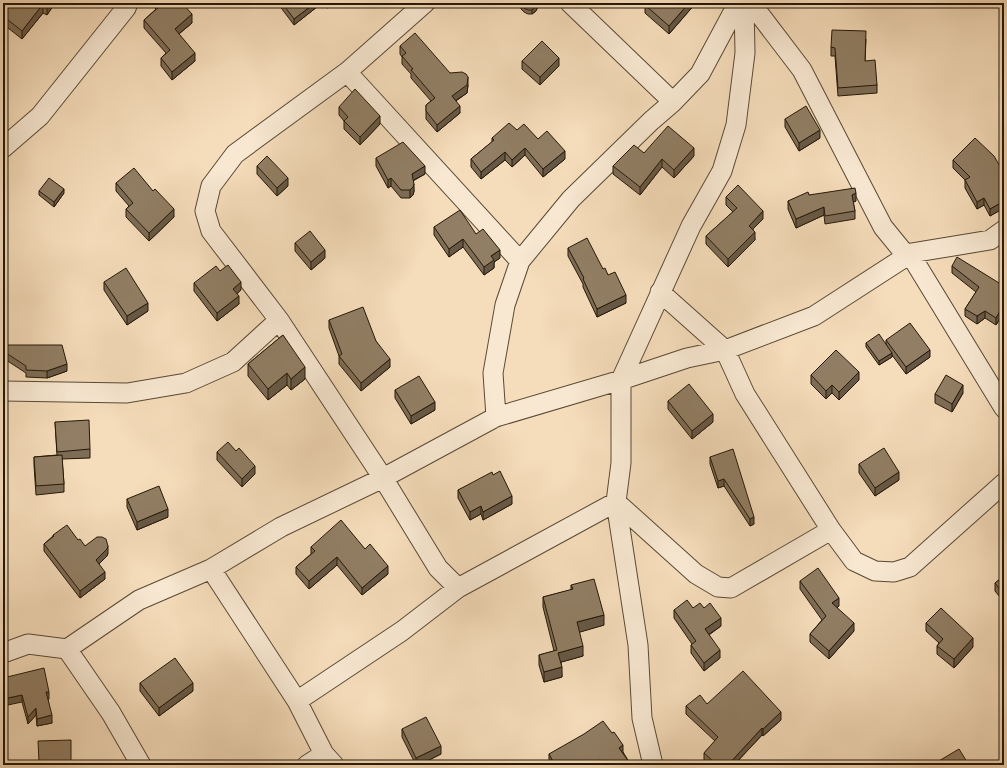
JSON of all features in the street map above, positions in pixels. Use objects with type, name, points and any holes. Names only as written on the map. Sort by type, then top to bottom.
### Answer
[{"type":"street","points":[[3,148],[40,116],[126,8],[128,3]]},
{"type":"street","points":[[424,3],[347,72],[235,154],[211,186],[205,211],[211,231],[279,320],[383,478],[438,568],[458,588]]},
{"type":"street","points":[[570,3],[673,102]]},
{"type":"street","points":[[496,417],[493,373],[505,306],[520,261],[571,199],[651,121],[673,102],[700,74],[738,3]]},
{"type":"street","points":[[653,765],[642,718],[638,645],[616,502],[621,463],[621,380],[691,226],[722,171],[736,125],[745,53],[744,3]]},
{"type":"street","points":[[751,3],[802,70],[883,227],[905,254],[990,240],[1004,230]]},
{"type":"street","points":[[347,72],[520,261]]},
{"type":"street","points":[[3,653],[28,644],[67,649],[139,600],[211,569],[282,528],[383,478],[496,417],[621,380],[687,358],[725,350],[814,316],[910,254]]},
{"type":"street","points":[[910,254],[1004,408]]},
{"type":"street","points":[[660,292],[725,350],[746,394],[831,530],[854,561],[875,571],[894,572],[910,567],[1004,483]]},
{"type":"street","points":[[3,391],[127,393],[186,383],[232,362],[279,320]]},
{"type":"street","points":[[616,502],[696,574],[718,587],[730,588],[831,530]]},
{"type":"street","points":[[297,701],[402,631],[458,588],[616,502]]},
{"type":"street","points":[[211,569],[297,701],[329,760],[307,765]]},
{"type":"street","points":[[67,649],[111,713],[141,765]]},
{"type":"building","points":[[3,3],[49,3],[47,7],[43,4],[22,31],[3,16]]},
{"type":"building","points":[[157,3],[182,3],[192,14],[175,29],[195,53],[172,72],[161,58],[170,50],[144,20],[160,6]]},
{"type":"building","points":[[282,3],[315,3],[294,19]]},
{"type":"building","points":[[521,3],[538,3],[532,10],[528,10],[521,5]]},
{"type":"building","points":[[647,3],[689,3],[669,26],[645,5]]},
{"type":"building","points":[[832,30],[866,31],[865,61],[875,60],[877,85],[838,88],[835,48],[831,47]]},
{"type":"building","points":[[415,33],[450,73],[462,72],[468,77],[467,85],[452,96],[460,106],[437,125],[426,111],[426,105],[435,98],[411,70],[413,69],[402,56],[406,53],[400,46]]},
{"type":"building","points":[[542,41],[559,58],[540,77],[522,61]]},
{"type":"building","points":[[355,89],[380,116],[360,137],[344,121],[348,117],[339,107]]},
{"type":"building","points":[[806,106],[820,130],[799,143],[785,119]]},
{"type":"building","points":[[509,123],[517,130],[524,124],[538,139],[547,131],[565,151],[543,169],[525,148],[512,160],[505,152],[481,172],[471,159],[494,140],[492,138]]},
{"type":"building","points":[[668,126],[694,148],[674,170],[662,159],[640,187],[613,166],[634,145],[644,153]]},
{"type":"building","points":[[975,138],[994,156],[1004,173],[1004,201],[990,209],[984,198],[977,202],[965,180],[970,177],[953,160]]},
{"type":"building","points":[[403,142],[425,166],[412,174],[414,184],[410,190],[401,190],[391,178],[388,180],[376,158]]},
{"type":"building","points":[[267,156],[288,178],[277,188],[257,166]]},
{"type":"building","points":[[134,168],[153,191],[155,189],[174,209],[149,233],[126,209],[133,203],[116,183]]},
{"type":"building","points":[[49,178],[64,189],[54,202],[39,191]]},
{"type":"building","points":[[738,185],[763,211],[749,226],[755,232],[728,259],[706,236],[737,208],[726,197]]},
{"type":"building","points":[[855,188],[856,193],[852,195],[855,211],[825,216],[824,207],[796,219],[788,201],[808,192],[809,195]]},
{"type":"building","points":[[460,210],[476,234],[483,229],[500,250],[491,256],[494,260],[484,267],[463,239],[449,249],[434,227]]},
{"type":"building","points":[[310,231],[325,250],[311,262],[295,243]]},
{"type":"building","points":[[587,238],[603,269],[605,268],[608,275],[615,272],[626,295],[597,309],[583,279],[584,278],[568,248]]},
{"type":"building","points":[[957,257],[1004,286],[1004,297],[999,300],[1004,304],[996,318],[985,311],[977,316],[965,309],[979,287],[952,266]]},
{"type":"building","points":[[228,265],[241,282],[233,289],[239,296],[217,313],[194,283],[216,266],[220,271]]},
{"type":"building","points":[[126,268],[148,303],[127,316],[104,282]]},
{"type":"building","points":[[363,307],[376,341],[390,359],[361,383],[339,356],[342,354],[329,320]]},
{"type":"building","points":[[910,323],[930,350],[906,367],[886,340]]},
{"type":"building","points":[[879,334],[892,353],[879,361],[866,343]]},
{"type":"building","points":[[283,335],[305,367],[291,379],[287,373],[268,389],[248,364]]},
{"type":"building","points":[[3,345],[62,345],[67,364],[47,371],[26,370],[26,366],[3,351]]},
{"type":"building","points":[[836,350],[859,372],[839,392],[832,385],[826,391],[811,375]]},
{"type":"building","points":[[946,375],[963,385],[952,404],[935,394]]},
{"type":"building","points":[[419,376],[435,402],[411,416],[395,390]]},
{"type":"building","points":[[689,384],[713,414],[692,431],[668,401]]},
{"type":"building","points":[[89,420],[90,449],[57,452],[55,422]]},
{"type":"building","points":[[228,442],[236,451],[239,448],[255,466],[242,479],[217,452]]},
{"type":"building","points":[[884,448],[899,472],[875,488],[859,464]]},
{"type":"building","points":[[733,449],[754,517],[750,519],[724,479],[718,481],[710,457]]},
{"type":"building","points":[[62,455],[64,484],[36,486],[34,457]]},
{"type":"building","points":[[500,471],[512,496],[483,512],[481,506],[470,512],[458,490],[492,472],[493,475]]},
{"type":"building","points":[[159,486],[168,509],[137,522],[127,499]]},
{"type":"building","points":[[341,520],[365,549],[370,544],[388,566],[362,588],[337,557],[309,581],[296,567],[315,551],[311,547]]},
{"type":"building","points":[[67,525],[78,540],[80,539],[85,546],[97,537],[102,537],[106,539],[108,546],[96,560],[105,572],[80,591],[44,544],[54,536],[53,535]]},
{"type":"building","points":[[818,568],[839,598],[832,603],[854,623],[829,651],[810,634],[826,616],[800,581]]},
{"type":"building","points":[[1004,576],[1004,595],[995,583]]},
{"type":"building","points":[[594,579],[604,615],[577,622],[583,646],[558,653],[562,667],[544,672],[539,655],[557,650],[543,597],[573,589],[571,585]]},
{"type":"building","points":[[687,600],[693,608],[700,603],[704,608],[710,603],[721,618],[705,629],[720,650],[704,663],[691,645],[696,641],[674,610]]},
{"type":"building","points":[[941,608],[973,638],[954,659],[937,646],[943,639],[926,623]]},
{"type":"building","points":[[175,658],[193,683],[159,708],[140,683]]},
{"type":"building","points":[[44,668],[49,692],[46,692],[52,715],[37,719],[36,708],[28,717],[22,695],[3,699],[3,678]]},
{"type":"building","points":[[743,671],[781,712],[763,729],[762,728],[728,765],[717,765],[704,753],[718,737],[686,706],[700,695],[707,704]]},
{"type":"building","points":[[426,717],[441,746],[416,758],[402,729]]},
{"type":"building","points":[[603,721],[612,733],[614,732],[623,745],[619,748],[631,765],[603,765],[600,760],[591,765],[555,765],[549,754]]},
{"type":"building","points":[[71,740],[71,765],[40,765],[38,741]]},
{"type":"building","points":[[959,749],[969,765],[932,765]]}]
